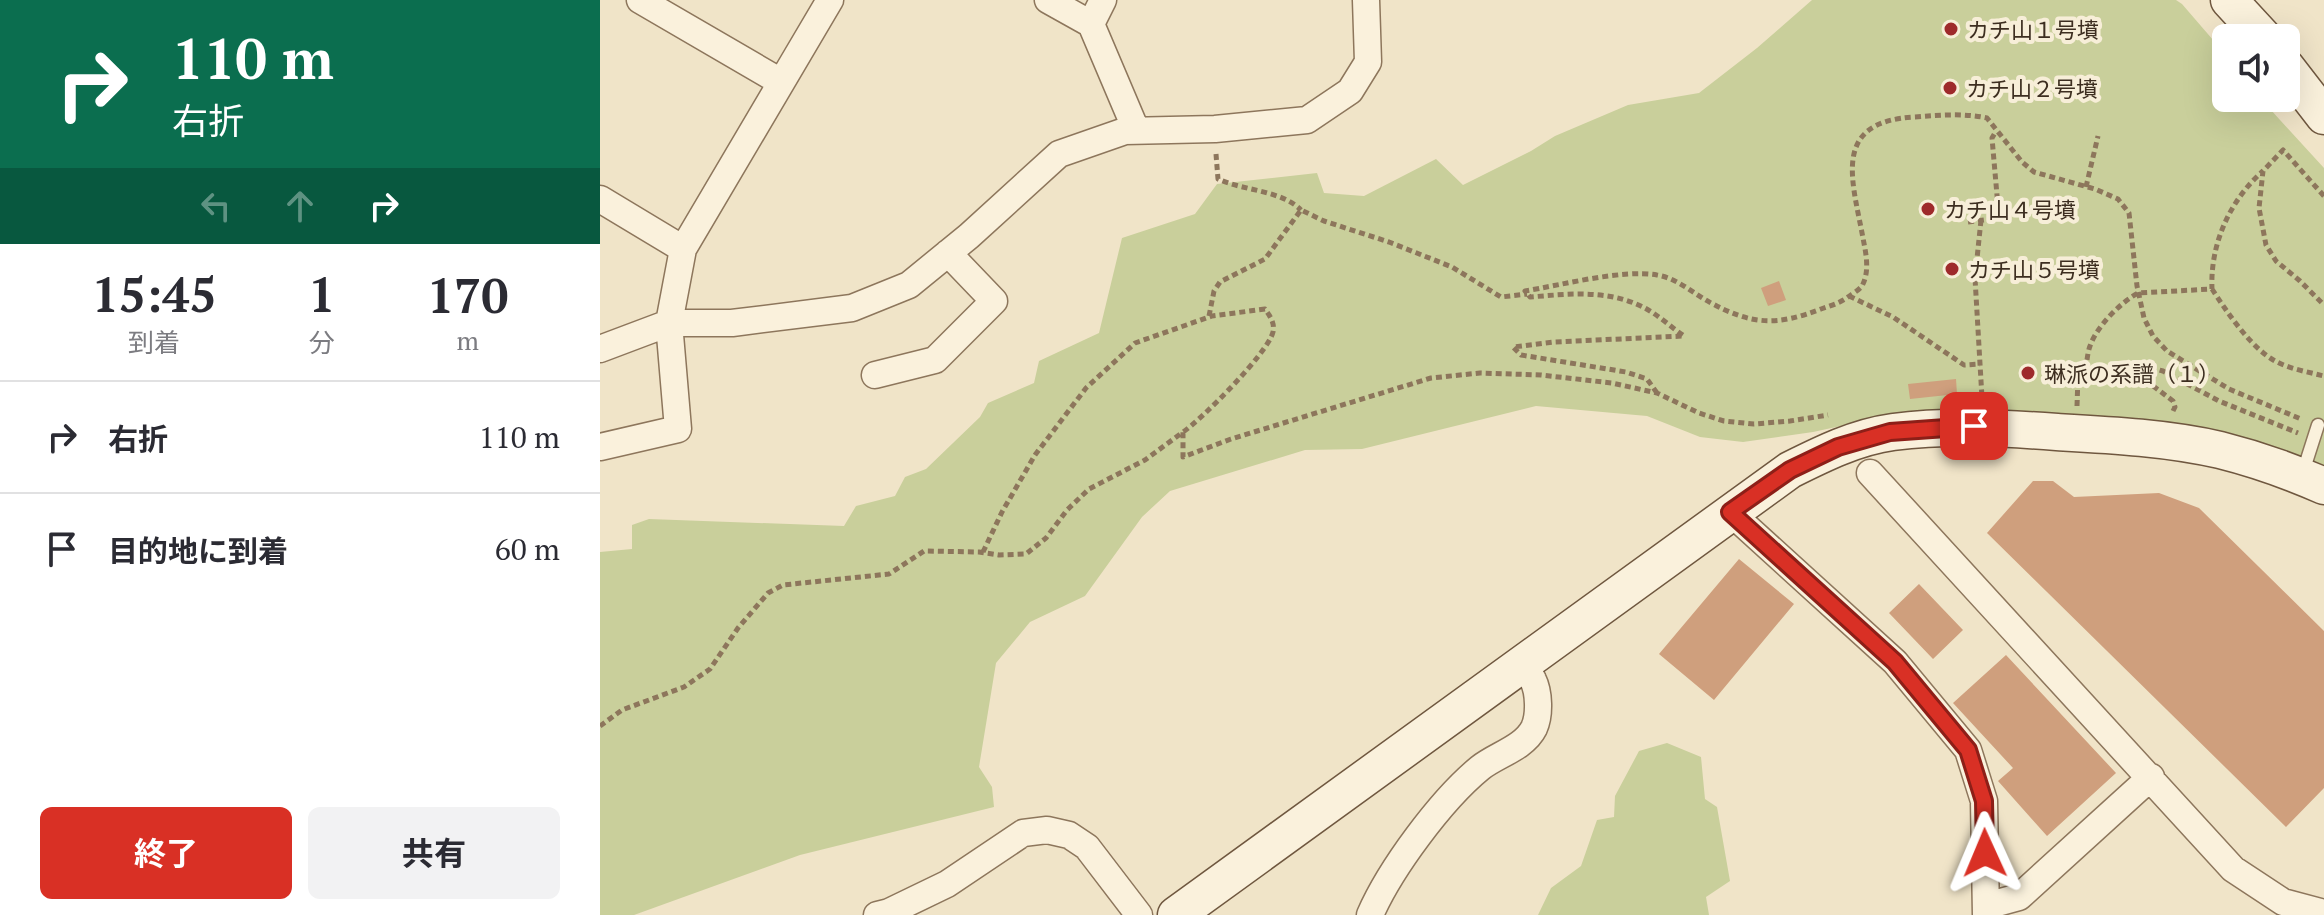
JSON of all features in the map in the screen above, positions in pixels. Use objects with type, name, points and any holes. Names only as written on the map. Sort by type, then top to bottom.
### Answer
[{"type":"street","points":[[640,0],[781,82]]},
{"type":"street","points":[[600,447],[678,429],[669,323],[683,249],[830,0]]},
{"type":"street","points":[[1048,0],[1091,24],[1136,130]]},
{"type":"street","points":[[1091,24],[1103,0]]},
{"type":"street","points":[[600,349],[669,323],[732,323],[852,308],[909,285],[1059,154],[1125,131],[1215,129],[1307,120],[1350,91],[1368,62],[1366,0]]},
{"type":"street","points":[[2229,0],[2251,24]]},
{"type":"street","points":[[2300,85],[2324,116]]},
{"type":"street","points":[[600,199],[683,249]]},
{"type":"street","points":[[875,375],[935,360],[994,301],[948,253]]},
{"type":"street","points":[[1176,915],[1730,512],[1790,470],[1838,447],[1890,432],[1974,426],[2141,439],[2217,449],[2313,481]]},
{"type":"street","points":[[1870,473],[2233,869],[2283,902],[2324,913]]},
{"type":"street","points":[[1730,512],[1895,662],[1968,750],[1984,801],[1986,910],[2019,897],[2151,777]]},
{"type":"street","points":[[1370,915],[1408,852],[1450,795],[1483,766],[1521,742],[1533,729],[1538,707],[1534,680],[1522,665]]},
{"type":"street","points":[[877,915],[947,884],[1023,833],[1047,830],[1069,835],[1087,847],[1139,915]]},
{"type":"lane","points":[[2313,481],[2316,424]]},
{"type":"path","points":[[1527,294],[1525,291],[1624,275],[1659,275],[1738,316],[1761,321],[1793,320],[1845,300],[1862,287],[1868,265],[1854,188],[1852,158],[1859,140],[1874,125],[1893,118],[1968,114],[1987,118],[2022,162],[2034,172],[2118,199],[2129,213],[2138,293],[2144,318],[2153,336],[2167,351],[2229,389],[2316,424]]},
{"type":"path","points":[[1215,129],[1218,179],[1292,201],[1301,210],[1324,221],[1452,267],[1501,297],[1588,293],[1613,296],[1644,307],[1684,336],[1513,347],[1521,355],[1626,372],[1647,379],[1657,393]]},
{"type":"path","points":[[1968,222],[1999,218],[1992,138],[1996,131]]},
{"type":"path","points":[[2086,187],[2098,136]]},
{"type":"path","points":[[2324,196],[2283,150],[2246,186],[2232,206],[2222,228],[2212,289],[2237,327],[2273,360],[2324,376]]},
{"type":"path","points":[[2263,171],[2259,208],[2266,245],[2276,261],[2324,305]]},
{"type":"path","points":[[1209,317],[1214,291],[1220,282],[1265,259],[1301,210]]},
{"type":"path","points":[[1981,220],[1975,278],[1982,400]]},
{"type":"path","points":[[2077,409],[2078,377],[2085,372],[2090,345],[2098,331],[2128,299],[2138,293],[2212,289]]},
{"type":"path","points":[[1849,296],[1893,317],[1964,365],[1980,364]]},
{"type":"path","points":[[600,726],[622,710],[684,687],[710,669],[738,628],[768,593],[783,585],[889,574],[924,551],[1026,554],[1046,538],[1067,510],[1089,489],[1145,460],[1196,423],[1240,378],[1273,333],[1272,320],[1265,309],[1209,317],[1135,343],[1086,388],[1035,455],[983,552]]},
{"type":"path","points":[[2164,418],[2175,407],[2173,401],[2136,373],[2138,364],[2163,371],[2219,401],[2314,439]]},
{"type":"path","points":[[1183,432],[1183,457],[1231,439],[1431,378],[1480,373],[1541,375],[1612,383],[1657,393],[1724,421],[1754,424],[1833,414]]},
{"type":"green space","points":[[1812,0],[2176,0],[2182,4],[2212,39],[2212,112],[2273,112],[2324,168],[2324,470],[1878,418],[1813,432],[1743,442],[1700,437],[1647,416],[1536,406],[1362,449],[1305,450],[1170,491],[1142,517],[1085,596],[1030,622],[996,663],[979,767],[992,787],[994,807],[800,855],[634,915],[600,915],[600,552],[632,549],[632,525],[649,519],[844,526],[856,506],[895,496],[905,477],[926,469],[980,417],[988,403],[1034,383],[1039,361],[1099,333],[1122,238],[1195,214],[1217,184],[1317,173],[1324,193],[1364,196],[1436,159],[1463,185],[1555,136],[1628,105],[1699,93]]},
{"type":"green space","points":[[1667,743],[1701,757],[1705,799],[1717,807],[1730,881],[1706,897],[1709,915],[1538,915],[1551,888],[1581,866],[1597,820],[1614,817],[1615,796],[1639,751]]},
{"type":"building","points":[[1779,281],[1786,300],[1768,306],[1761,288]]},
{"type":"building","points":[[1956,379],[1957,394],[1910,399],[1908,384]]},
{"type":"building","points":[[2033,481],[2053,481],[2074,497],[2159,493],[2199,508],[2324,631],[2324,788],[2286,827],[1987,533]]},
{"type":"building","points":[[1739,559],[1794,604],[1714,700],[1659,654]]},
{"type":"building","points":[[1919,584],[1963,630],[1933,659],[1889,613]]},
{"type":"building","points":[[2006,655],[2116,773],[2047,836],[1998,781],[2013,768],[1953,703]]},
{"type":"place","name":"カチ山１号墳","points":[[1951,29]]},
{"type":"place","name":"カチ山２号墳","points":[[1950,88]]},
{"type":"place","name":"カチ山４号墳","points":[[1928,209]]},
{"type":"place","name":"カチ山５号墳","points":[[1952,269]]},
{"type":"place","name":"琳派の系譜（１）","points":[[2028,373]]},
{"type":"route","points":[[1974,426],[1890,432],[1838,447],[1790,470],[1730,512],[1895,662],[1968,750],[1984,801],[1985,853]]}]
